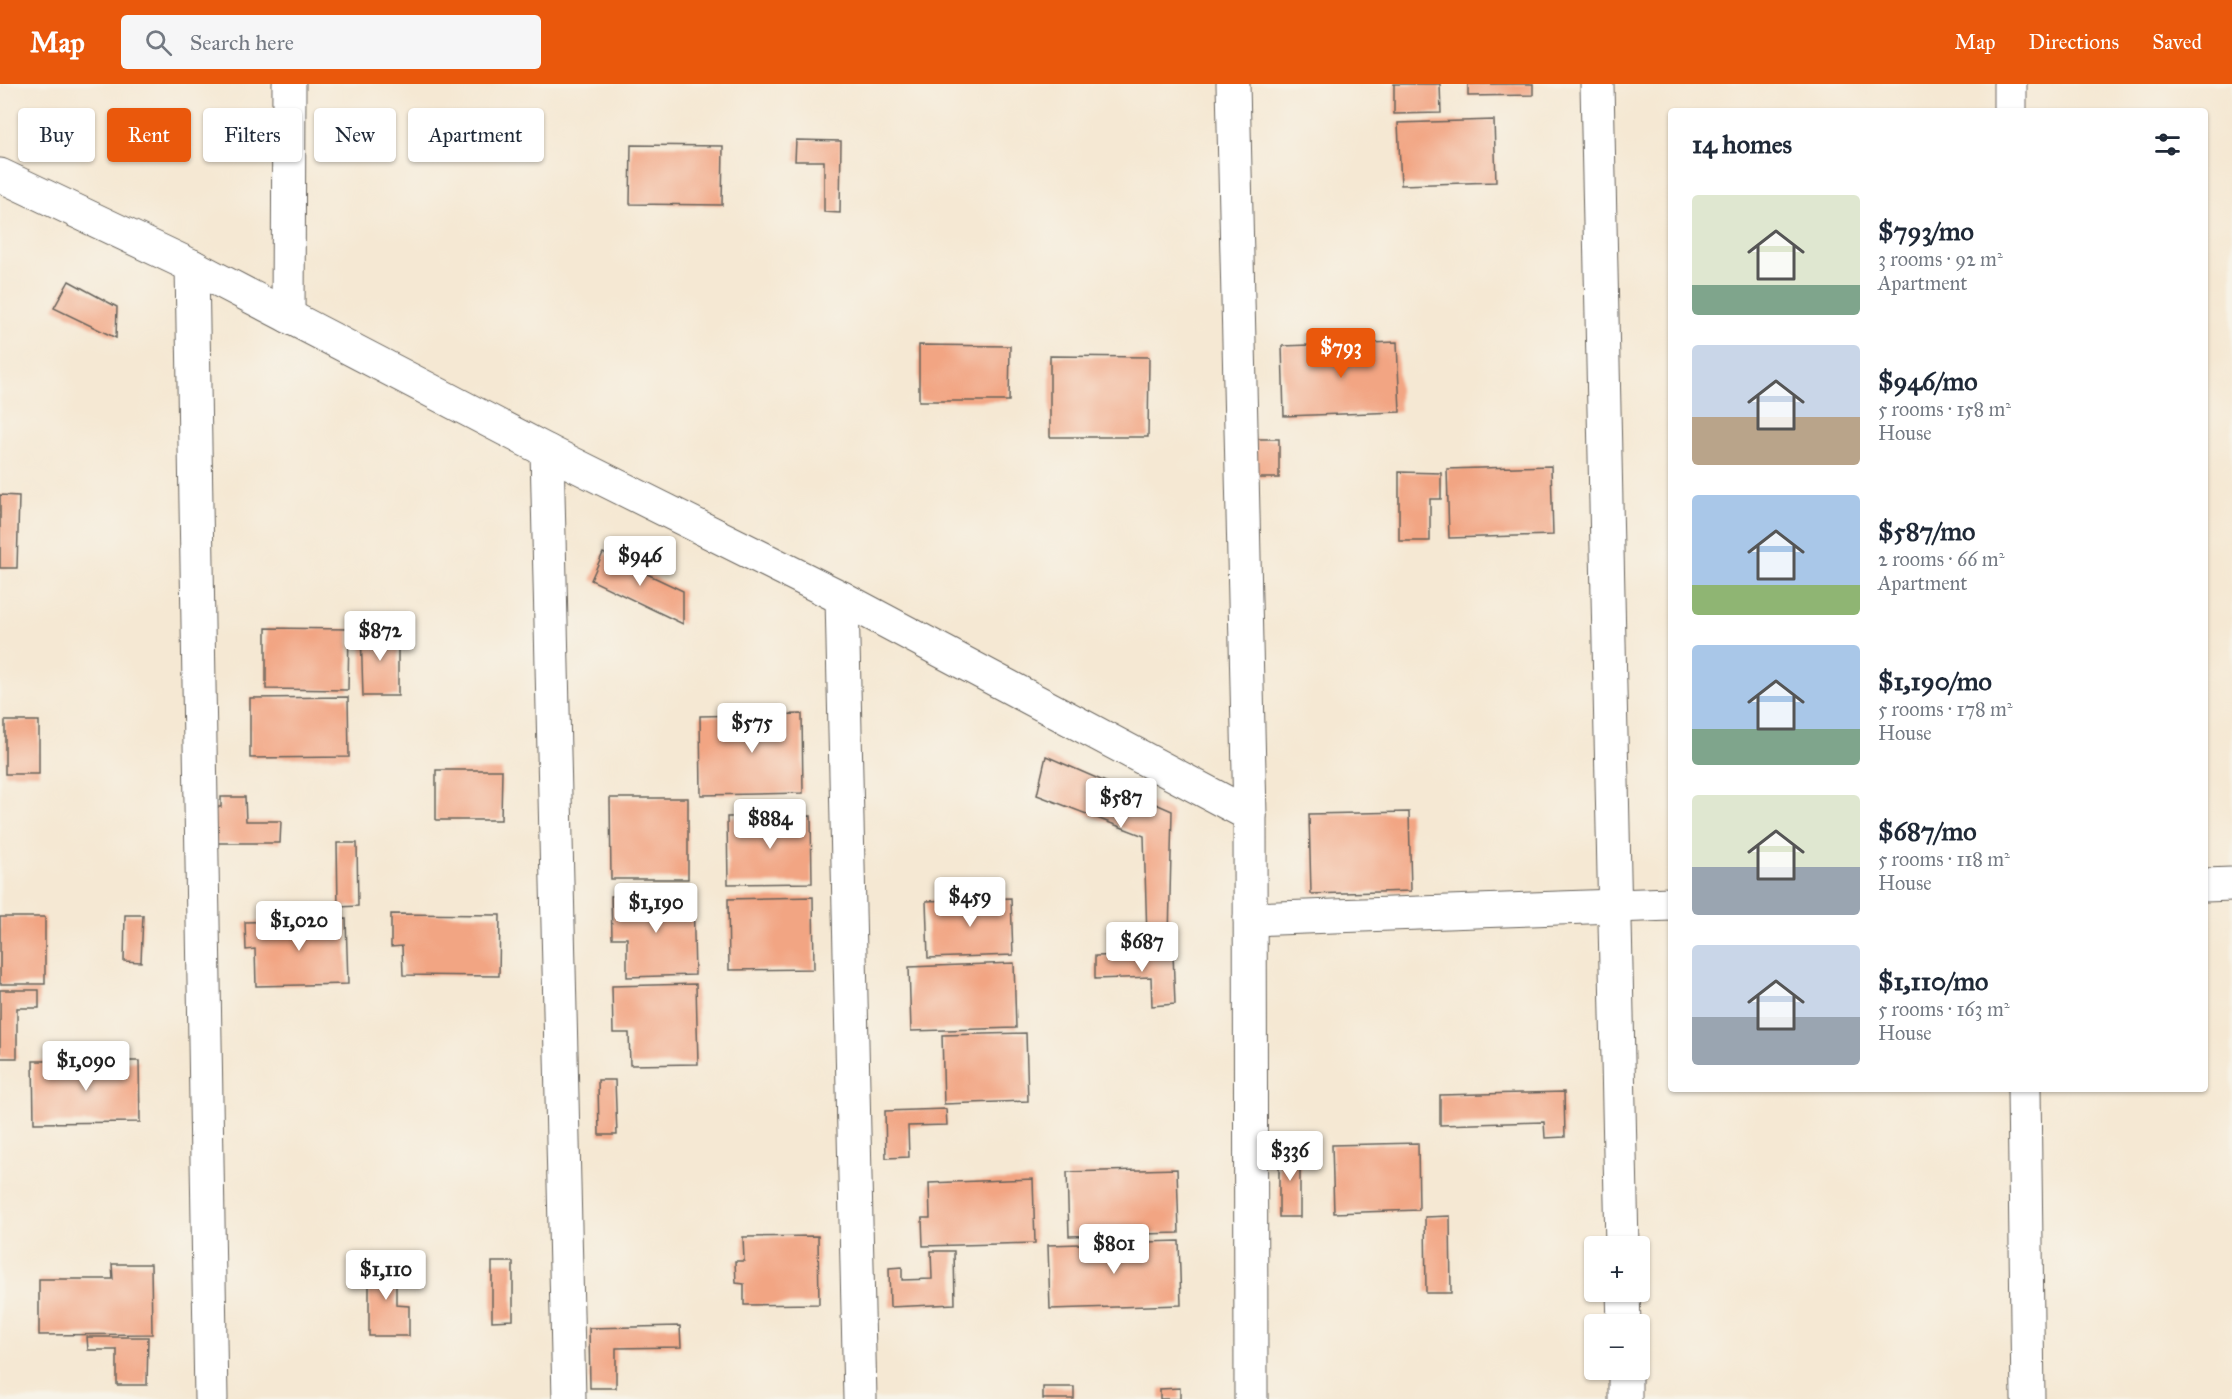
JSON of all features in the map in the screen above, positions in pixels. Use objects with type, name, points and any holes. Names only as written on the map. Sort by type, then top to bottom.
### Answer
[{"type":"street","points":[[288,316],[290,84]]},
{"type":"street","points":[[1233,84],[1250,816],[1251,1399]]},
{"type":"street","points":[[1597,84],[1622,1236]]},
{"type":"street","points":[[2010,84],[2010,108]]},
{"type":"street","points":[[0,175],[192,266],[548,451],[842,598],[1250,816]]},
{"type":"street","points":[[192,266],[211,1399]]},
{"type":"street","points":[[548,451],[569,1399]]},
{"type":"street","points":[[842,598],[860,1399]]},
{"type":"street","points":[[2208,885],[2232,884]]},
{"type":"street","points":[[1250,919],[1668,904]]},
{"type":"street","points":[[2024,1092],[2028,1399]]},
{"type":"street","points":[[1625,1380],[1625,1399]]},
{"type":"building","points":[[1394,84],[1440,84],[1441,113],[1394,114]]},
{"type":"building","points":[[1468,84],[1533,84],[1533,95],[1468,96]]},
{"type":"building","points":[[1494,120],[1496,182],[1401,185],[1398,123]]},
{"type":"building","points":[[796,140],[841,141],[840,213],[824,212],[824,161],[795,161]]},
{"type":"building","points":[[631,145],[723,146],[722,205],[630,204]]},
{"type":"building","points":[[69,281],[117,307],[116,338],[54,308]]},
{"type":"building","points":[[1397,342],[1400,412],[1284,416],[1282,346]]},
{"type":"building","points":[[919,345],[1010,346],[1009,401],[919,401]]},
{"type":"building","points":[[1050,356],[1149,357],[1148,437],[1050,437]]},
{"type":"building","points":[[1252,439],[1279,439],[1279,478],[1252,478]]},
{"type":"building","points":[[1551,466],[1553,535],[1449,538],[1447,469]]},
{"type":"building","points":[[1399,472],[1441,473],[1441,499],[1430,499],[1430,541],[1399,541]]},
{"type":"building","points":[[0,495],[19,496],[17,568],[0,568]]},
{"type":"building","points":[[603,553],[683,591],[683,624],[591,580]]},
{"type":"building","points":[[266,628],[349,629],[348,690],[266,689]]},
{"type":"building","points":[[361,629],[398,629],[398,696],[363,696]]},
{"type":"building","points":[[348,697],[349,757],[250,758],[250,698]]},
{"type":"building","points":[[802,714],[803,793],[701,795],[700,716]]},
{"type":"building","points":[[5,721],[39,721],[39,774],[5,774]]},
{"type":"building","points":[[1046,756],[1172,811],[1169,937],[1147,937],[1144,836],[1037,795]]},
{"type":"building","points":[[436,770],[502,770],[501,820],[436,820]]},
{"type":"building","points":[[221,797],[245,797],[246,821],[281,821],[280,843],[213,843],[213,807],[221,807]]},
{"type":"building","points":[[610,798],[688,798],[688,879],[611,879]]},
{"type":"building","points":[[1409,812],[1411,891],[1311,894],[1309,814]]},
{"type":"building","points":[[811,816],[812,883],[728,884],[727,817]]},
{"type":"building","points":[[337,843],[357,843],[358,906],[338,907]]},
{"type":"building","points":[[693,894],[695,975],[627,977],[627,938],[612,938],[611,896]]},
{"type":"building","points":[[813,897],[814,969],[729,970],[728,899]]},
{"type":"building","points":[[1011,898],[1013,955],[928,958],[926,901]]},
{"type":"building","points":[[391,914],[500,915],[499,976],[403,975],[402,946],[391,947]]},
{"type":"building","points":[[125,915],[143,915],[141,962],[124,961]]},
{"type":"building","points":[[0,917],[45,917],[45,984],[0,984]]},
{"type":"building","points":[[346,919],[348,984],[256,986],[255,949],[246,950],[245,922]]},
{"type":"building","points":[[1173,954],[1175,1004],[1152,1006],[1151,977],[1095,979],[1095,956]]},
{"type":"building","points":[[1014,963],[1016,1028],[911,1031],[909,967]]},
{"type":"building","points":[[696,984],[698,1064],[630,1065],[629,1033],[613,1033],[612,986]]},
{"type":"building","points":[[0,990],[39,990],[39,1008],[17,1008],[17,1058],[0,1058]]},
{"type":"building","points":[[1026,1033],[1028,1101],[944,1104],[942,1035]]},
{"type":"building","points":[[33,1061],[139,1061],[140,1122],[34,1123]]},
{"type":"building","points":[[598,1080],[615,1080],[617,1135],[599,1135]]},
{"type":"building","points":[[1564,1092],[1565,1137],[1545,1138],[1544,1122],[1440,1125],[1440,1095]]},
{"type":"building","points":[[946,1109],[947,1125],[908,1126],[909,1157],[886,1158],[885,1111]]},
{"type":"building","points":[[1418,1143],[1419,1210],[1334,1213],[1332,1145]]},
{"type":"building","points":[[1300,1146],[1300,1217],[1279,1217],[1279,1147]]},
{"type":"building","points":[[1177,1169],[1179,1233],[1069,1236],[1067,1172]]},
{"type":"building","points":[[1033,1179],[1035,1243],[923,1246],[922,1218],[930,1218],[929,1183]]},
{"type":"building","points":[[1450,1216],[1451,1293],[1426,1293],[1425,1217]]},
{"type":"building","points":[[818,1236],[819,1304],[744,1305],[744,1284],[736,1283],[735,1261],[744,1261],[743,1237]]},
{"type":"building","points":[[1179,1241],[1181,1305],[1050,1309],[1048,1245]]},
{"type":"building","points":[[931,1251],[954,1251],[955,1304],[890,1307],[889,1268],[902,1267],[902,1280],[932,1279]]},
{"type":"building","points":[[369,1257],[396,1258],[396,1305],[409,1306],[409,1336],[369,1336]]},
{"type":"building","points":[[492,1262],[513,1262],[513,1320],[492,1321]]},
{"type":"building","points":[[112,1264],[151,1264],[152,1334],[39,1335],[39,1279],[113,1279]]},
{"type":"building","points":[[680,1326],[681,1347],[616,1348],[616,1388],[590,1388],[589,1328]]},
{"type":"building","points":[[87,1337],[148,1337],[147,1385],[117,1385],[117,1350],[88,1350]]},
{"type":"building","points":[[1043,1387],[1074,1387],[1074,1399],[1043,1399]]},
{"type":"building","points":[[1180,1388],[1180,1399],[1160,1399],[1160,1389]]}]
